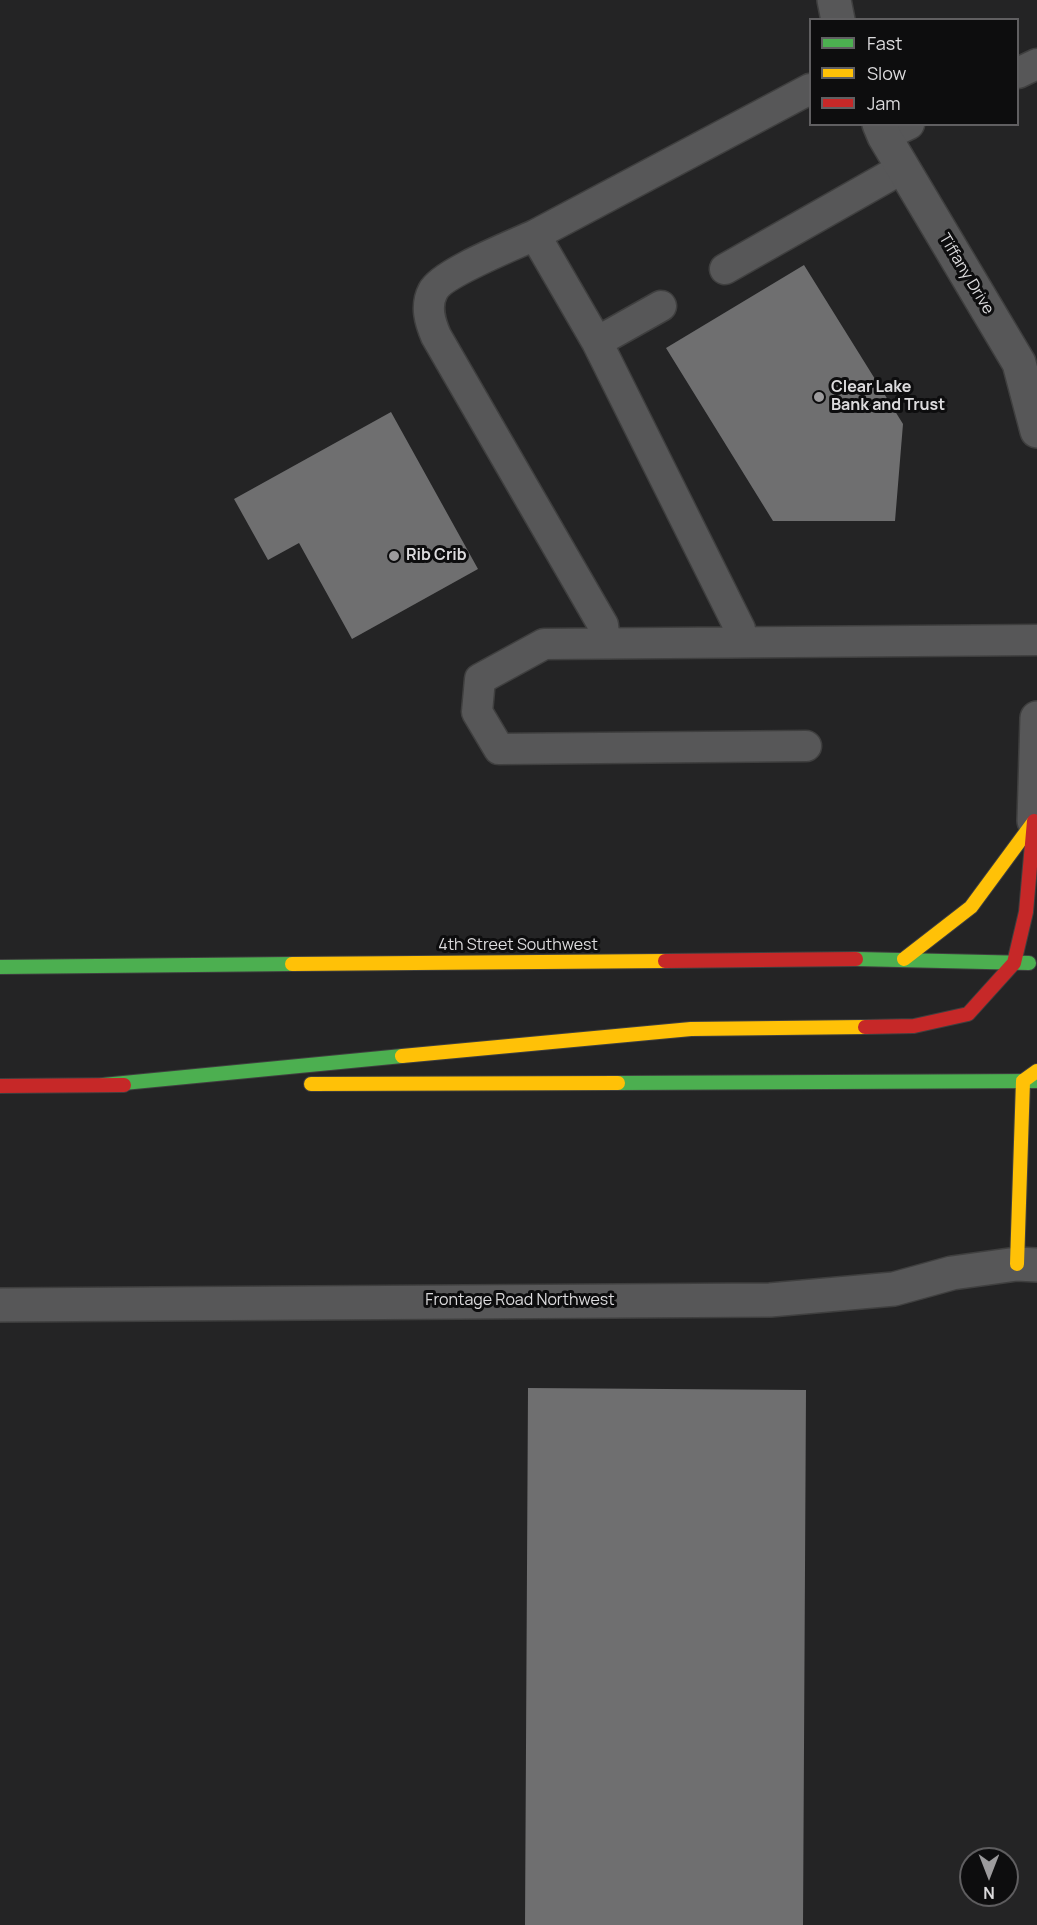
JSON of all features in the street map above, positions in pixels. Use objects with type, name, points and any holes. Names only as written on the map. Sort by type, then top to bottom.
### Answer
[{"type":"main road","points":[[904,959],[971,907],[1034,821]]},
{"type":"main road","points":[[103,1085],[691,1029],[914,1026],[968,1014],[1014,963],[1026,912],[1034,821]]},
{"type":"main road","name":"4th Street Southwest","points":[[0,967],[904,959],[1037,963]]},
{"type":"main road","points":[[1027,1265],[1030,1081],[1037,1071]]},
{"type":"main road","points":[[292,1084],[1030,1081]]},
{"type":"main road","points":[[0,1086],[256,1084]]},
{"type":"street","points":[[834,0],[838,18]]},
{"type":"street","name":"Tiffany Drive","points":[[891,128],[903,168],[1019,363],[1030,372],[1037,431]]},
{"type":"street","points":[[1034,821],[1037,718]]},
{"type":"street","name":"Frontage Road Northwest","points":[[0,1305],[770,1300],[894,1289],[952,1273],[1027,1265]]},
{"type":"lane","points":[[1019,72],[1037,64]]},
{"type":"lane","points":[[605,643],[603,625],[436,336],[428,317],[433,291],[447,277],[535,235],[809,91]]},
{"type":"lane","points":[[725,269],[903,168]]},
{"type":"lane","points":[[535,235],[597,342],[740,629],[741,641]]},
{"type":"lane","points":[[597,342],[661,306]]},
{"type":"lane","points":[[806,746],[499,749],[477,712],[480,679],[544,644],[1037,640]]},
{"type":"building","points":[[804,265],[903,424],[895,521],[773,521],[666,348]]},
{"type":"building","points":[[391,412],[478,569],[352,639],[299,543],[268,560],[234,499]]},
{"type":"building","points":[[528,1388],[806,1390],[803,1925],[525,1925]]},
{"type":"traffic: fast","points":[[856,959],[1029,963]]},
{"type":"traffic: fast","points":[[0,967],[292,964]]},
{"type":"traffic: fast","points":[[103,1085],[402,1056]]},
{"type":"traffic: fast","points":[[618,1083],[1037,1081]]},
{"type":"traffic: slow","points":[[904,959],[971,907],[1033,823]]},
{"type":"traffic: slow","points":[[292,964],[665,961]]},
{"type":"traffic: slow","points":[[402,1056],[691,1029],[865,1027]]},
{"type":"traffic: slow","points":[[1017,1264],[1023,1081],[1037,1071]]},
{"type":"traffic: slow","points":[[311,1084],[618,1083]]},
{"type":"traffic: jam","points":[[865,1027],[914,1026],[968,1014],[1014,963],[1026,912],[1034,821]]},
{"type":"traffic: jam","points":[[665,961],[856,959]]},
{"type":"traffic: jam","points":[[0,1086],[124,1085]]},
{"type":"place","name":"Clear Lake Bank and Trust","points":[[819,397]]},
{"type":"place","name":"Rib Crib","points":[[394,556]]}]
